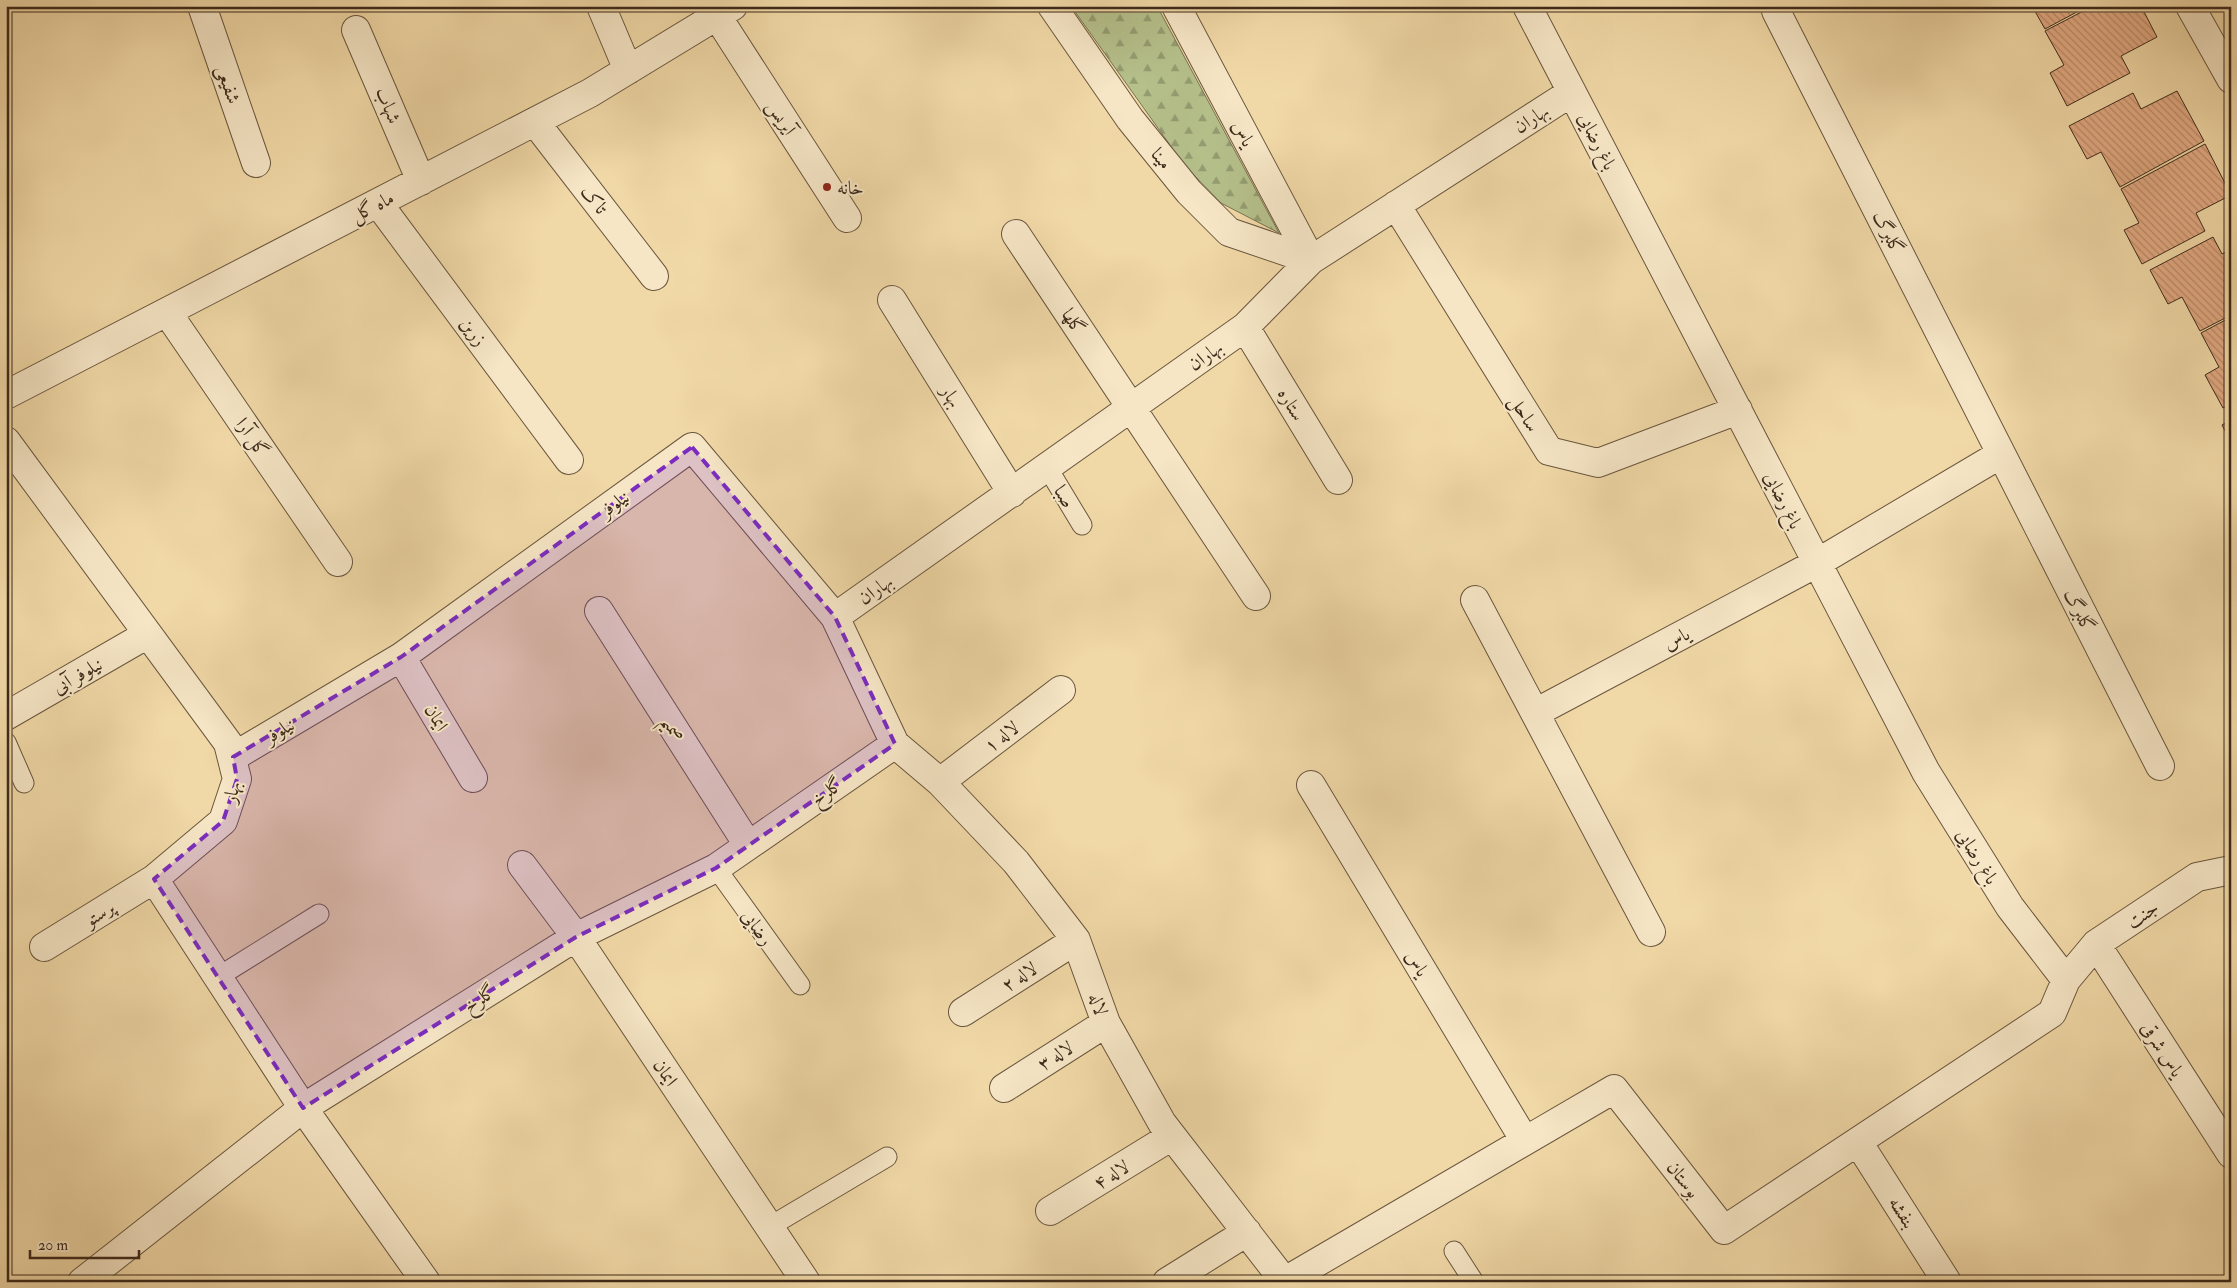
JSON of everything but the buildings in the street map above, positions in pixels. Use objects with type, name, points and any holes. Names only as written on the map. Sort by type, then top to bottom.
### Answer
[{"type":"street","name":"شفیعی","points":[[202,6],[256,162]]},
{"type":"street","points":[[601,6],[628,70]]},
{"type":"street","name":"مینا","points":[[1052,6],[1130,119],[1189,192],[1229,232],[1312,260]]},
{"type":"street","name":"یاس","points":[[1176,6],[1312,260]]},
{"type":"street","name":"باغ رضایی","points":[[1527,6],[1926,772],[2010,907],[2066,980]]},
{"type":"street","name":"ماه گل","points":[[6,395],[590,93],[725,11]]},
{"type":"street","name":"آیریس","points":[[725,11],[847,218]]},
{"type":"street","name":"گلبرگ","points":[[1776,11],[2160,766]]},
{"type":"street","points":[[2195,15],[2231,37]]},
{"type":"street","points":[[2195,15],[2231,79]]},
{"type":"street","name":"شهاب","points":[[356,30],[421,181]]},
{"type":"street","name":"بهاران","points":[[835,617],[1245,327],[1312,260],[1572,92]]},
{"type":"street","name":"تاک","points":[[535,122],[654,276]]},
{"type":"street","name":"زرین","points":[[378,203],[569,460]]},
{"type":"street","name":"ساحل","points":[[1396,205],[1549,451],[1598,463],[1738,410]]},
{"type":"street","name":"گلها","points":[[1016,234],[1256,596]]},
{"type":"street","name":"بهار","points":[[892,300],[1012,493]]},
{"type":"street","name":"گل آرا","points":[[167,312],[338,562]]},
{"type":"street","name":"ستاره","points":[[1245,327],[1338,480]]},
{"type":"street","name":"بهار","points":[[6,441],[228,743],[233,757],[237,779],[223,822],[154,879]]},
{"type":"street","name":"نیلوفر","points":[[233,757],[402,657],[692,447],[835,617],[895,744]]},
{"type":"street","points":[[1817,563],[2001,454]]},
{"type":"street","name":"یاس","points":[[1535,713],[1817,563]]},
{"type":"street","points":[[1475,600],[1651,932]]},
{"type":"street","name":"صمیم","points":[[599,611],[748,845]]},
{"type":"street","name":"نیلوفر آبی","points":[[6,716],[148,634]]},
{"type":"street","name":"ایمان","points":[[402,657],[473,778]]},
{"type":"street","name":"لاله ۱","points":[[940,782],[1061,690]]},
{"type":"street","name":"گلرخ","points":[[82,1282],[303,1108],[576,937],[716,868],[895,744]]},
{"type":"street","name":"لاله","points":[[895,744],[940,782],[1016,862],[1076,940],[1106,1022],[1162,1122],[1285,1281]]},
{"type":"street","name":"یاس","points":[[1311,785],[1526,1140]]},
{"type":"street","name":"ایمان","points":[[522,865],[576,937],[806,1282]]},
{"type":"street","name":"جنت","points":[[2066,980],[2096,944],[2197,878],[2231,870]]},
{"type":"street","points":[[154,879],[303,1108],[426,1282]]},
{"type":"street","name":"پرستو","points":[[44,947],[154,879]]},
{"type":"street","name":"لاله ۲","points":[[963,1012],[1076,940]]},
{"type":"street","name":"یاس شرقی","points":[[2096,944],[2231,1154]]},
{"type":"street","name":"بوستان","points":[[1285,1281],[1614,1089],[1724,1230],[2052,1013],[2066,980]]},
{"type":"street","name":"لاله ۳","points":[[1004,1088],[1106,1022]]},
{"type":"street","name":"لاله ۴","points":[[1050,1211],[1172,1136]]},
{"type":"street","name":"بنفشه","points":[[1858,1142],[1947,1282]]},
{"type":"street","points":[[1168,1282],[1247,1232]]},
{"type":"lane","name":"صبا","points":[[1047,467],[1082,525]]},
{"type":"lane","points":[[6,742],[24,783]]},
{"type":"lane","name":"رضایی","points":[[716,868],[800,985]]},
{"type":"lane","points":[[218,977],[319,914]]},
{"type":"lane","points":[[769,1227],[887,1157]]},
{"type":"lane","points":[[1454,1251],[1474,1282]]},
{"type":"highlighted area","points":[[692,447],[835,617],[895,744],[716,868],[576,937],[303,1108],[154,879],[223,821],[237,779],[233,757],[401,657]]},
{"type":"green space","points":[[1071,6],[1157,6],[1279,233],[1221,203],[1185,166]]},
{"type":"place","name":"خانه","points":[[827,187]]}]
